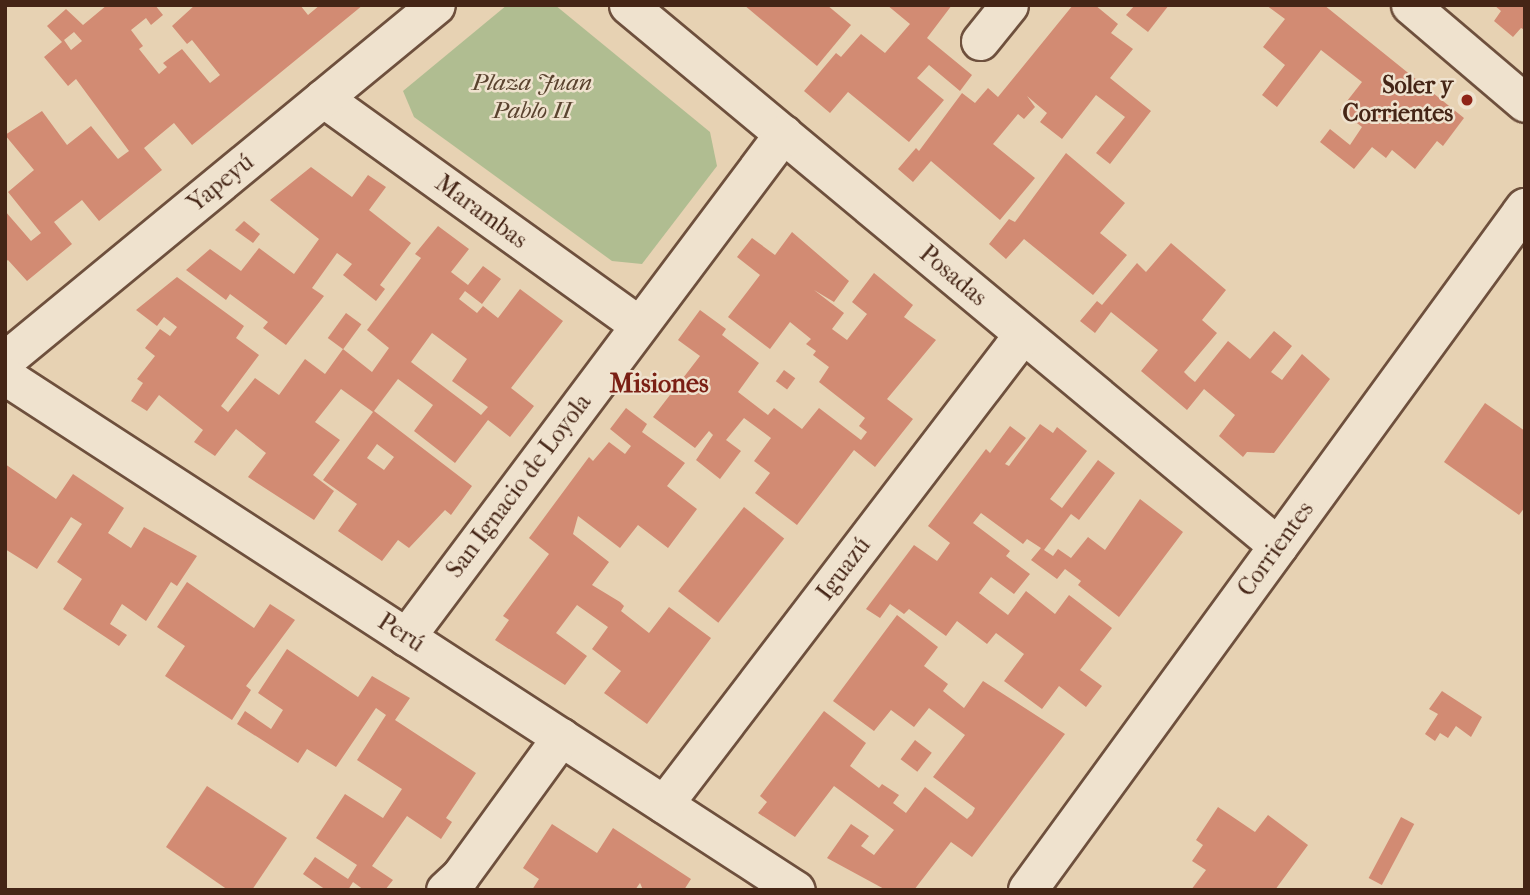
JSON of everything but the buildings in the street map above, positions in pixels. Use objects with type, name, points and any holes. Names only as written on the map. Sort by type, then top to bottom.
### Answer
[{"type":"street","name":"Yapeyú","points":[[5,360],[436,5]]},
{"type":"street","name":"Posadas","points":[[628,5],[1278,546]]},
{"type":"street","points":[[980,41],[1009,5]]},
{"type":"street","points":[[1410,5],[1525,103]]},
{"type":"street","name":"Marambas","points":[[324,98],[639,325]]},
{"type":"street","name":"San Ignacio de Loyola","points":[[406,637],[783,134]]},
{"type":"street","name":"Corrientes","points":[[1028,890],[1525,208]]},
{"type":"street","name":"Iguazú","points":[[664,804],[1023,334]]},
{"type":"street","name":"Perú","points":[[5,376],[796,890]]},
{"type":"street","points":[[445,890],[460,876],[562,737]]},
{"type":"green space","name":"Plaza Juan Pablo II","points":[[507,5],[555,5],[710,132],[717,166],[642,264],[612,261],[414,117],[403,91]]},
{"type":"place","name":"Soler y Corrientes","points":[[1467,100]]},
{"type":"district","name":"Misiones","points":[[659,384]]}]
